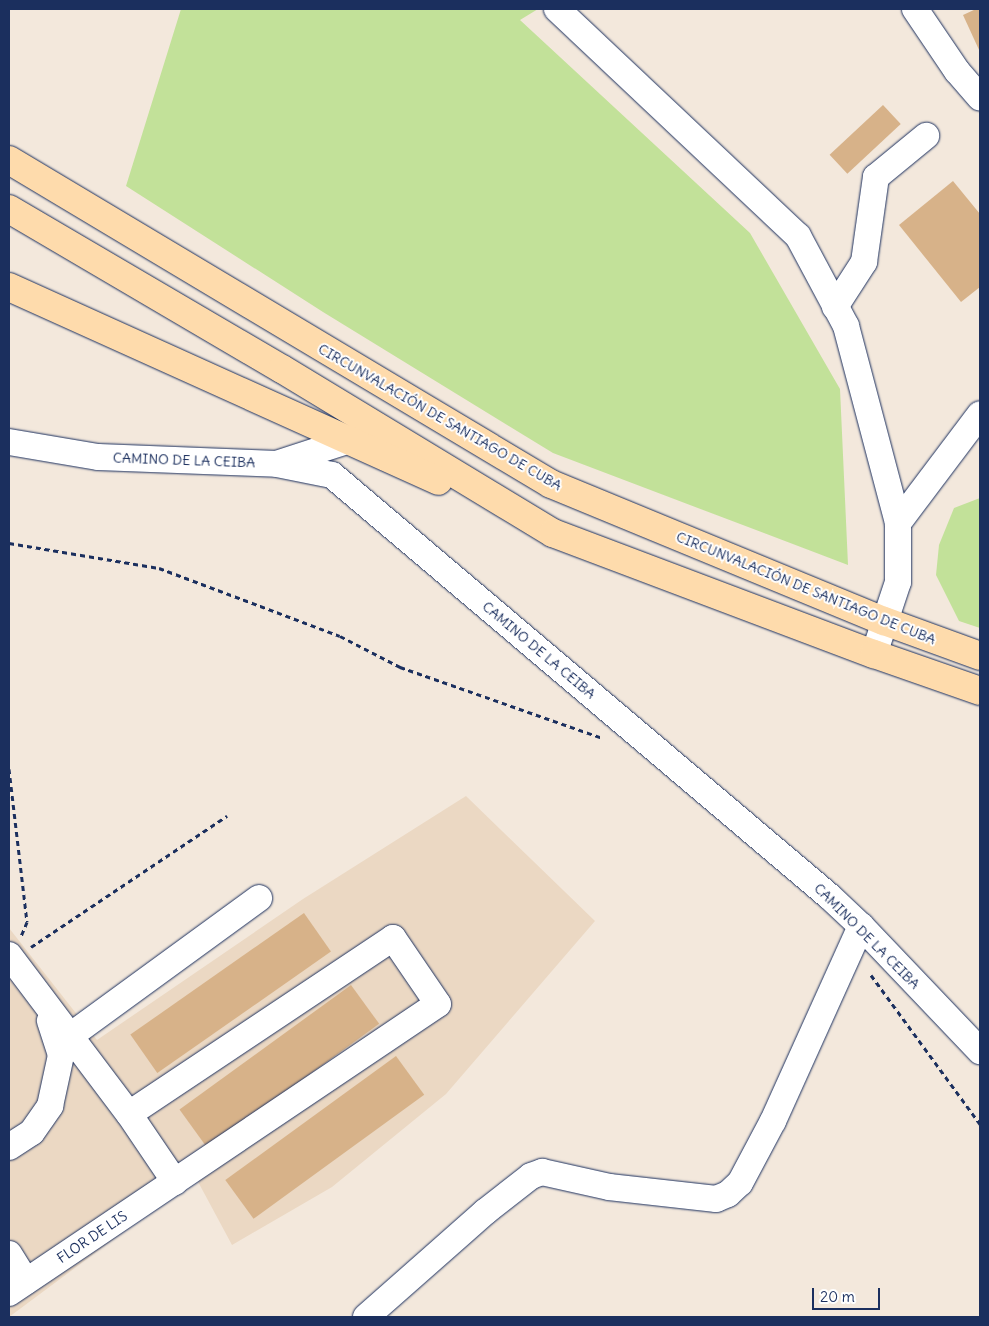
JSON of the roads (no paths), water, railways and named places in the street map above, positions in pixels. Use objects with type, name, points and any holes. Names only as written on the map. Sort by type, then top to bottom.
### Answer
[{"type":"highway","name":"CIRCUNVALACIÓN DE SANTIAGO DE CUBA","points":[[9,160],[551,484],[884,621],[980,656]]},
{"type":"highway","points":[[9,209],[282,369],[553,533]]},
{"type":"highway","points":[[9,287],[553,533],[874,654],[980,691]]},
{"type":"street","points":[[915,9],[957,71],[980,97]]},
{"type":"street","points":[[565,11],[798,236],[846,326],[898,523],[898,582],[874,654]]},
{"type":"street","points":[[835,307],[864,262],[876,177],[926,136]]},
{"type":"street","points":[[898,523],[980,414]]},
{"type":"street","points":[[277,464],[350,440]]},
{"type":"street","name":"CAMINO DE LA CEIBA","points":[[9,442],[98,457],[277,464],[332,475],[829,896],[856,936],[980,1051]]},
{"type":"street","points":[[70,1036],[259,898]]},
{"type":"street","points":[[366,1317],[485,1212],[531,1176],[542,1172],[609,1187],[716,1199],[728,1194],[740,1183],[774,1121],[856,936]]},
{"type":"street","name":"FLOR DE LIS","points":[[17,1287],[438,1004],[393,938],[129,1114]]},
{"type":"street","points":[[10,957],[129,1114],[175,1182]]},
{"type":"street","points":[[9,1147],[32,1132],[50,1106],[61,1055],[42,999]]},
{"type":"street","points":[[9,1254],[17,1287]]}]
